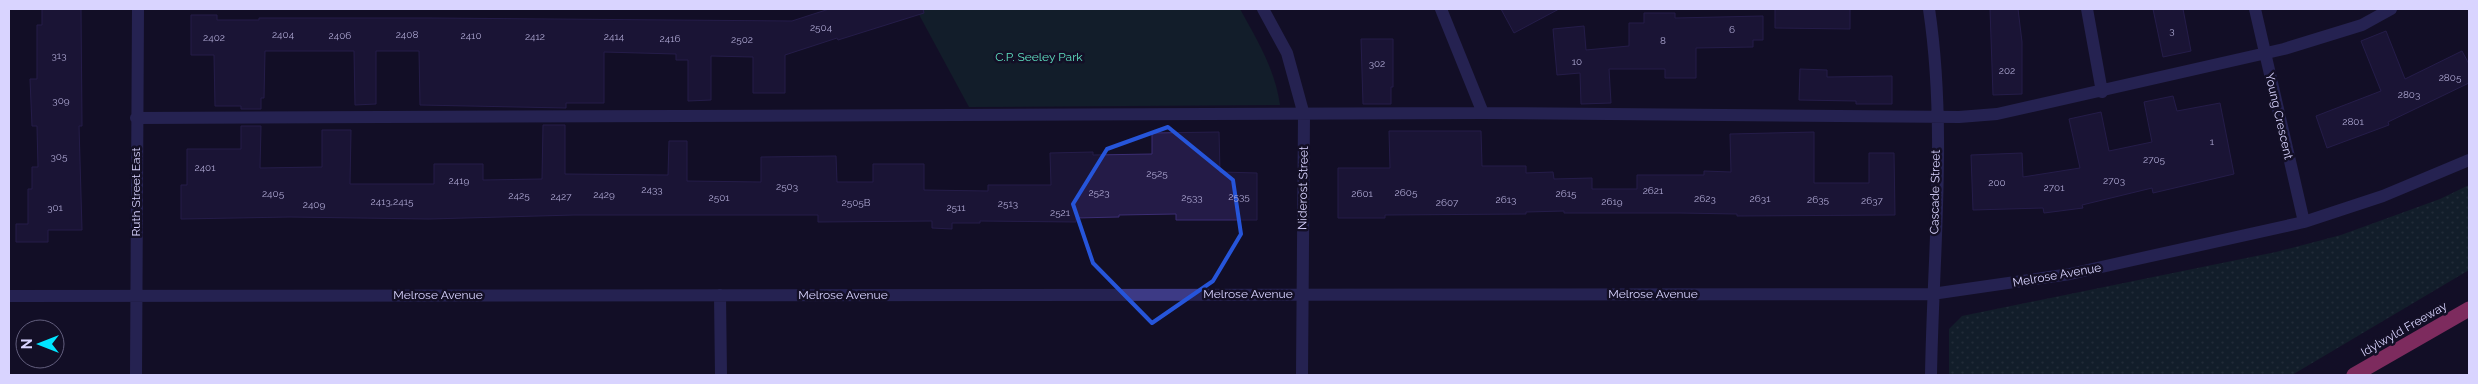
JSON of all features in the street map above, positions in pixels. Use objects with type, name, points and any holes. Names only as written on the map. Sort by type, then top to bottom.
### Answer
[{"type":"highway","name":"Idylwyld Freeway","points":[[2354,375],[2469,309]]},
{"type":"street","name":"Ruth Street East","points":[[136,375],[138,9]]},
{"type":"street","name":"Niderost Street","points":[[1263,9],[1287,53],[1304,115],[1302,375]]},
{"type":"street","points":[[1441,9],[1483,113]]},
{"type":"street","name":"Cascade Street","points":[[1928,9],[1934,48],[1937,116],[1931,375]]},
{"type":"street","points":[[2087,9],[2102,92]]},
{"type":"street","name":"Young Crescent","points":[[2256,9],[2304,222]]},
{"type":"street","points":[[136,118],[1483,113],[1937,116],[1997,114],[2265,54],[2362,24],[2391,9]]},
{"type":"street","name":"Melrose Avenue","points":[[9,296],[136,294],[1932,294],[2070,274],[2304,222],[2383,196],[2469,160]]},
{"type":"street","points":[[720,295],[721,375]]},
{"type":"highlighted area","points":[[1168,127],[1233,180],[1241,234],[1213,281],[1152,323],[1093,263],[1073,204],[1107,149]]},
{"type":"green space","name":"C.P. Seeley Park","points":[[916,9],[1240,9],[1270,67],[1280,105],[969,107]]},
{"type":"green space","points":[[2469,185],[2469,270],[2292,375],[1949,375],[1949,329],[1962,316],[2276,252],[2341,235],[2440,199]]},
{"type":"building","points":[[42,9],[81,9],[82,126],[79,126],[82,230],[48,230],[48,242],[16,242],[16,224],[28,224],[28,189],[32,189],[32,167],[38,167],[37,126],[32,126],[30,79],[37,79],[37,25],[42,25]]},
{"type":"building","points":[[829,9],[923,9],[924,13],[785,55],[785,93],[753,93],[753,57],[711,56],[711,100],[688,101],[688,60],[676,60],[676,54],[604,52],[604,103],[566,103],[566,108],[420,105],[419,51],[376,51],[376,104],[355,105],[354,51],[265,51],[264,98],[261,98],[261,109],[241,109],[241,106],[215,106],[214,55],[191,55],[191,15],[217,15],[217,20],[259,20],[259,18],[431,18],[792,21]]},
{"type":"building","points":[[1501,9],[1559,9],[1514,33]]},
{"type":"building","points":[[1775,9],[1850,9],[1850,29],[1775,28]]},
{"type":"building","points":[[1990,9],[2018,9],[2022,42],[2022,94],[1993,95]]},
{"type":"building","points":[[2153,9],[2183,9],[2191,51],[2163,57]]},
{"type":"building","points":[[1644,13],[1675,13],[1675,18],[1763,16],[1763,40],[1753,40],[1753,47],[1696,48],[1696,78],[1665,78],[1665,69],[1609,69],[1611,103],[1581,104],[1580,73],[1557,75],[1553,29],[1584,26],[1586,50],[1629,46],[1629,23],[1644,23]]},
{"type":"building","points":[[2386,31],[2405,79],[2462,51],[2469,64],[2469,83],[2388,122],[2389,125],[2327,148],[2316,116],[2381,91],[2361,41]]},
{"type":"building","points":[[1361,39],[1393,39],[1391,104],[1363,104]]},
{"type":"building","points":[[1800,69],[1827,70],[1827,77],[1892,76],[1892,104],[1856,104],[1856,101],[1799,100]]},
{"type":"building","points":[[2173,96],[2177,111],[2220,103],[2234,174],[2153,193],[2152,188],[2082,205],[2083,208],[2044,213],[2043,208],[1973,210],[1971,155],[2022,153],[2023,177],[2080,168],[2069,119],[2101,112],[2109,151],[2152,142],[2144,102]]},
{"type":"building","points":[[543,125],[565,125],[565,174],[668,175],[669,141],[687,141],[687,181],[761,182],[761,157],[836,156],[837,182],[873,182],[873,164],[924,164],[924,190],[988,191],[988,185],[1051,185],[1050,153],[1093,152],[1093,155],[1152,154],[1152,133],[1219,132],[1220,172],[1257,173],[1257,220],[1176,220],[1176,214],[1119,215],[1119,217],[1076,218],[1076,222],[980,221],[980,223],[952,223],[952,229],[932,228],[932,221],[818,222],[818,215],[574,215],[429,219],[290,217],[181,219],[181,185],[187,185],[187,149],[241,149],[241,126],[261,126],[260,168],[322,167],[322,130],[351,130],[350,184],[434,184],[434,164],[483,164],[483,180],[542,179]]},
{"type":"building","points":[[1389,131],[1481,131],[1482,166],[1526,166],[1526,173],[1553,172],[1554,179],[1592,178],[1592,189],[1637,189],[1637,175],[1704,175],[1704,171],[1731,172],[1730,134],[1814,132],[1814,183],[1869,183],[1869,153],[1894,153],[1895,215],[1737,216],[1737,214],[1680,213],[1564,213],[1564,211],[1526,212],[1526,214],[1385,215],[1385,218],[1338,218],[1338,168],[1390,168]]}]
